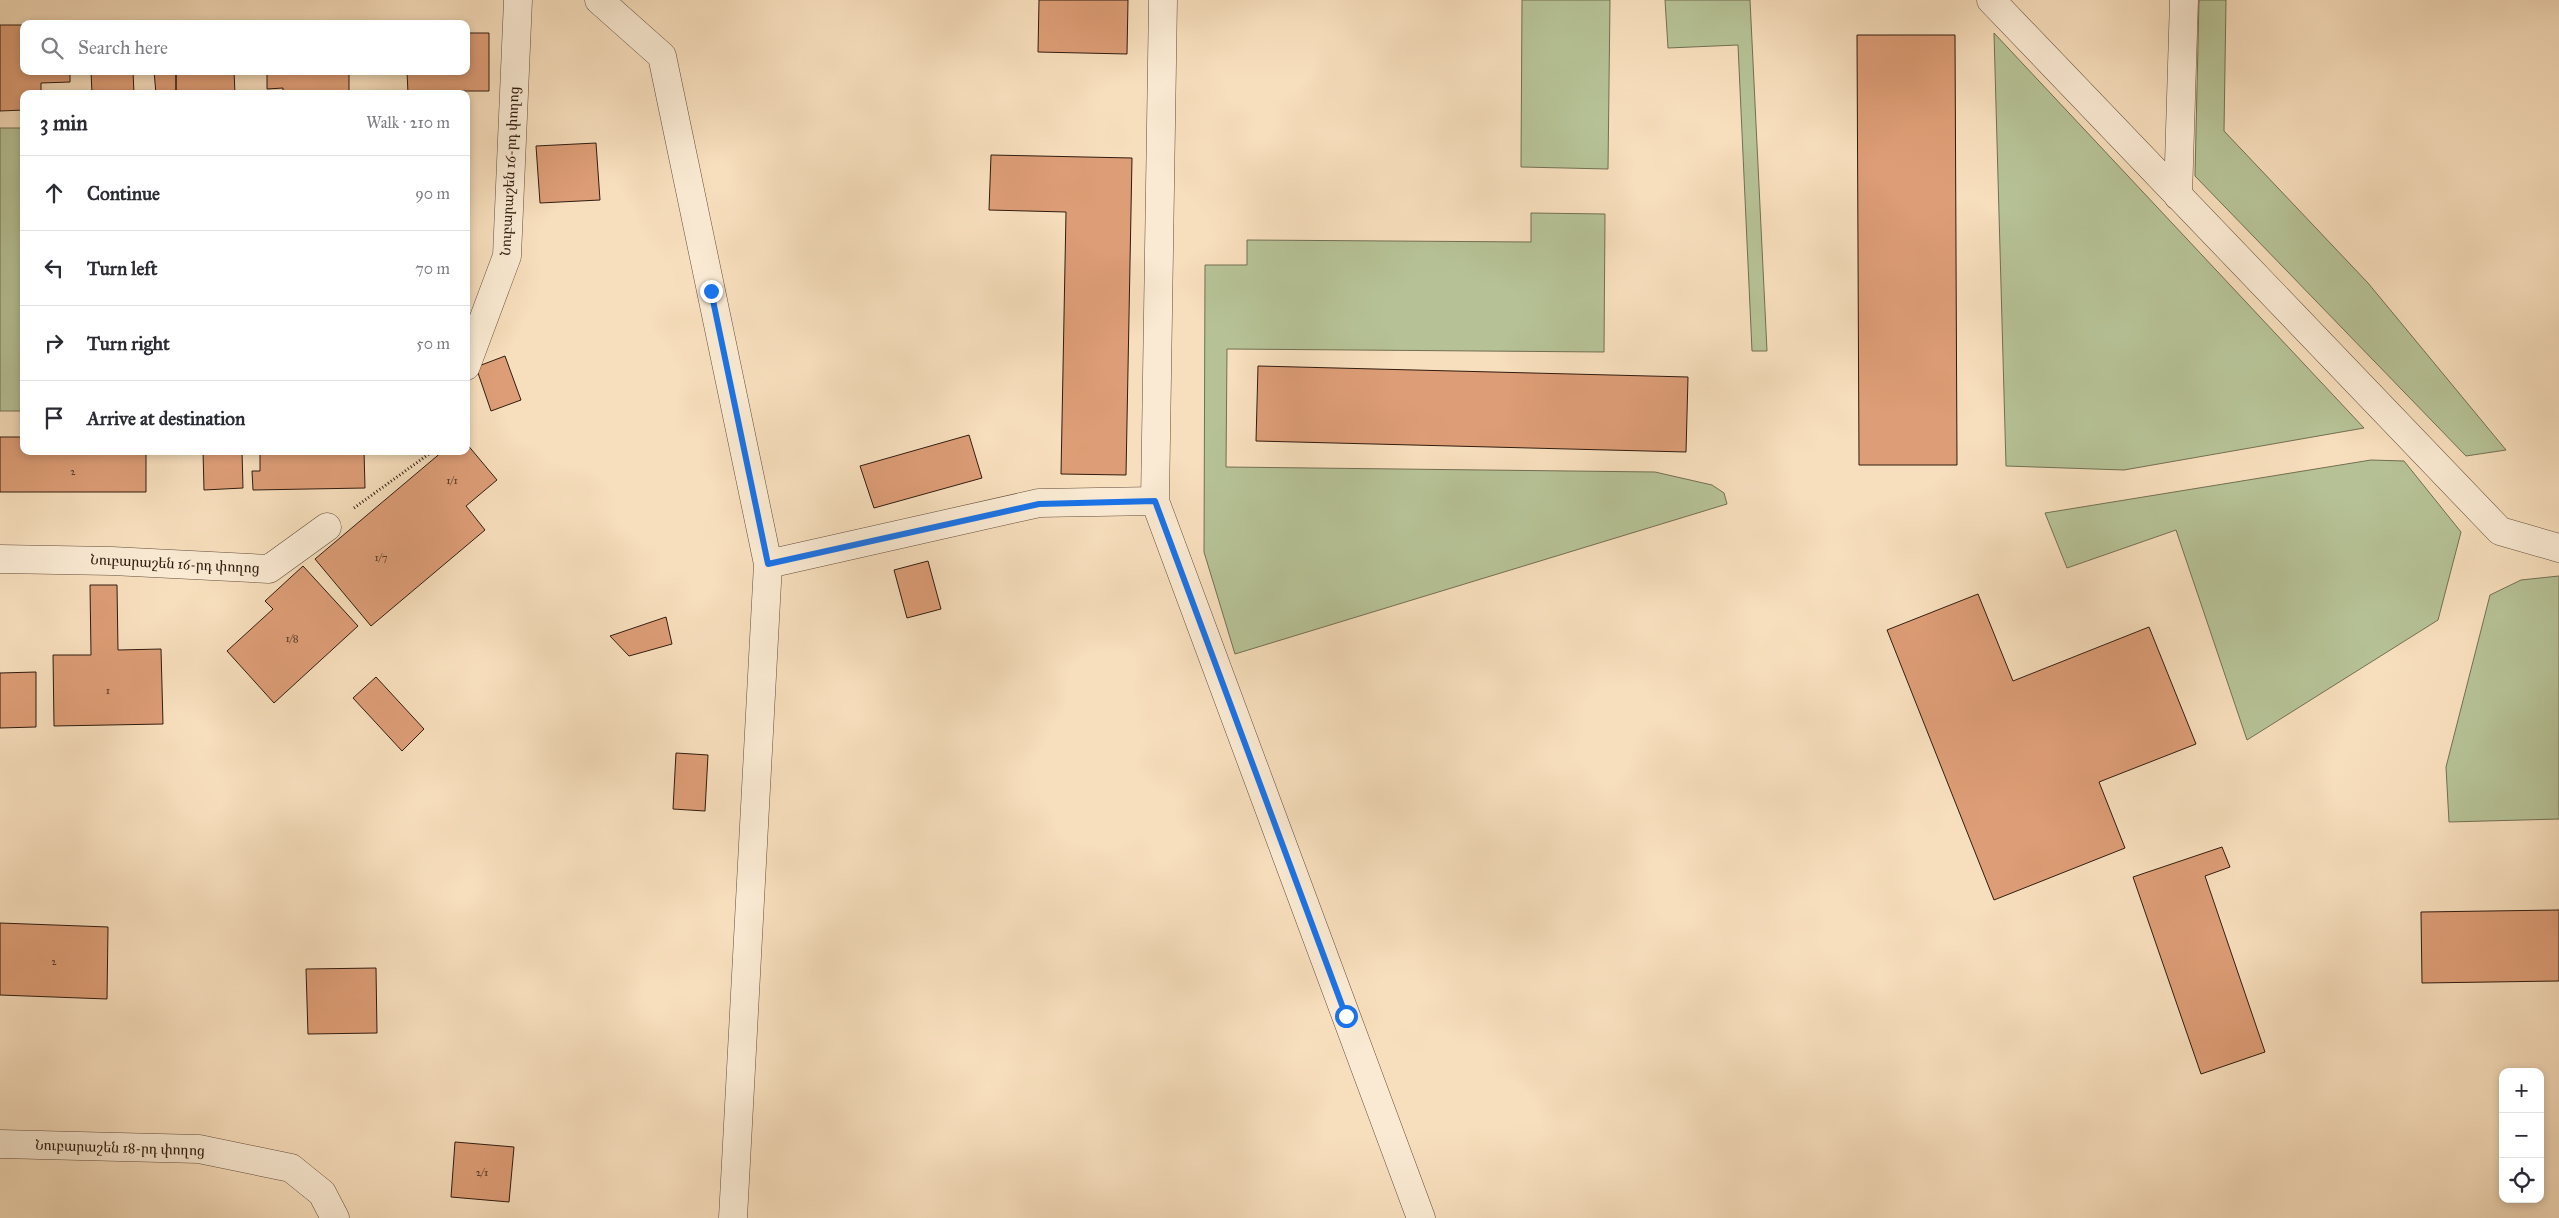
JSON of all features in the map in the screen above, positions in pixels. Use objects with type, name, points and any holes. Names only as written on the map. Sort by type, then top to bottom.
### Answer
[{"type":"street","name":"Նուբարաշեն 16-րդ փողոց","points":[[470,355],[507,256],[518,0]]},
{"type":"street","points":[[599,0],[662,56],[768,564],[733,1218]]},
{"type":"street","points":[[1163,0],[1155,501],[1421,1218]]},
{"type":"street","points":[[1991,0],[2500,531],[2559,548]]},
{"type":"street","points":[[2178,196],[2184,0]]},
{"type":"street","points":[[768,564],[1039,504],[1155,501]]},
{"type":"street","name":"Նուբարաշեն 16-րդ փողոց","points":[[0,558],[112,561],[269,569],[327,527]]},
{"type":"street","name":"Նուբարաշեն 18-րդ փողոց","points":[[0,1144],[199,1149],[291,1168],[322,1193],[335,1218]]},
{"type":"path","points":[[327,527],[427,455]]},
{"type":"green space","points":[[1522,0],[1610,0],[1608,169],[1521,167]]},
{"type":"green space","points":[[1665,0],[1750,0],[1767,351],[1752,351],[1738,45],[1668,48]]},
{"type":"green space","points":[[2199,0],[2226,0],[2224,131],[2368,283],[2506,450],[2466,456],[2195,176]]},
{"type":"green space","points":[[1994,33],[2364,428],[2124,470],[2006,466]]},
{"type":"green space","points":[[0,128],[20,128],[20,411],[0,411]]},
{"type":"green space","points":[[1531,213],[1605,214],[1604,352],[1227,349],[1226,467],[1655,472],[1712,485],[1724,493],[1727,504],[1235,654],[1204,552],[1205,265],[1247,265],[1247,240],[1531,242]]},
{"type":"green space","points":[[2371,460],[2404,461],[2461,532],[2438,620],[2247,740],[2176,530],[2067,568],[2045,513]]},
{"type":"green space","points":[[2559,576],[2559,819],[2449,822],[2446,767],[2490,595],[2521,580]]},
{"type":"building","points":[[1039,0],[1128,0],[1127,54],[1038,52]]},
{"type":"building","points":[[0,25],[20,25],[20,75],[70,75],[70,82],[41,83],[41,90],[20,90],[20,110],[0,111]]},
{"type":"building","points":[[470,33],[489,33],[489,91],[408,90],[407,75],[470,75]]},
{"type":"building","points":[[1857,35],[1955,35],[1957,465],[1859,465]]},
{"type":"building","points":[[91,75],[133,75],[134,90],[92,90]]},
{"type":"building","points":[[154,75],[176,75],[176,90],[156,90]]},
{"type":"building","points":[[176,75],[234,75],[235,90],[176,90]]},
{"type":"building","points":[[267,75],[349,75],[349,90],[267,89]]},
{"type":"building","points":[[596,143],[600,200],[540,203],[536,146]]},
{"type":"building","points":[[991,155],[1132,158],[1126,475],[1061,474],[1066,212],[989,210]]},
{"type":"building","points":[[505,356],[521,400],[491,411],[476,367]]},
{"type":"building","points":[[1258,366],[1688,377],[1686,452],[1256,441]]},
{"type":"building","points":[[969,435],[982,478],[874,508],[860,466]]},
{"type":"building","points":[[0,437],[20,437],[20,455],[146,455],[146,492],[0,492]]},
{"type":"building","points":[[470,448],[497,480],[466,506],[485,530],[371,626],[315,559],[438,455],[470,455]]},
{"type":"building","points":[[203,455],[242,455],[243,488],[204,490]]},
{"type":"building","points":[[260,455],[364,455],[365,488],[253,490],[252,471],[260,471]]},
{"type":"building","points":[[928,561],[941,609],[907,618],[894,570]]},
{"type":"building","points":[[303,566],[358,626],[274,703],[227,651],[273,609],[265,601]]},
{"type":"building","points":[[90,585],[117,585],[118,650],[161,649],[163,724],[54,726],[53,655],[91,655]]},
{"type":"building","points":[[1978,594],[2013,681],[2149,627],[2196,744],[2099,782],[2125,848],[1994,900],[1887,630]]},
{"type":"building","points":[[666,617],[672,644],[629,656],[610,636]]},
{"type":"building","points":[[36,672],[36,727],[0,728],[0,673]]},
{"type":"building","points":[[376,677],[424,729],[402,751],[353,698]]},
{"type":"building","points":[[676,753],[708,755],[705,811],[673,809]]},
{"type":"building","points":[[2222,847],[2230,867],[2205,876],[2265,1052],[2201,1074],[2133,877]]},
{"type":"building","points":[[2559,910],[2559,981],[2422,983],[2421,912]]},
{"type":"building","points":[[0,923],[108,927],[107,999],[0,995]]},
{"type":"building","points":[[376,968],[377,1033],[308,1034],[306,969]]},
{"type":"building","points":[[455,1142],[514,1147],[509,1202],[451,1197]]},
{"type":"route","points":[[711,291],[768,564],[1039,504],[1155,501],[1346,1016]]}]
